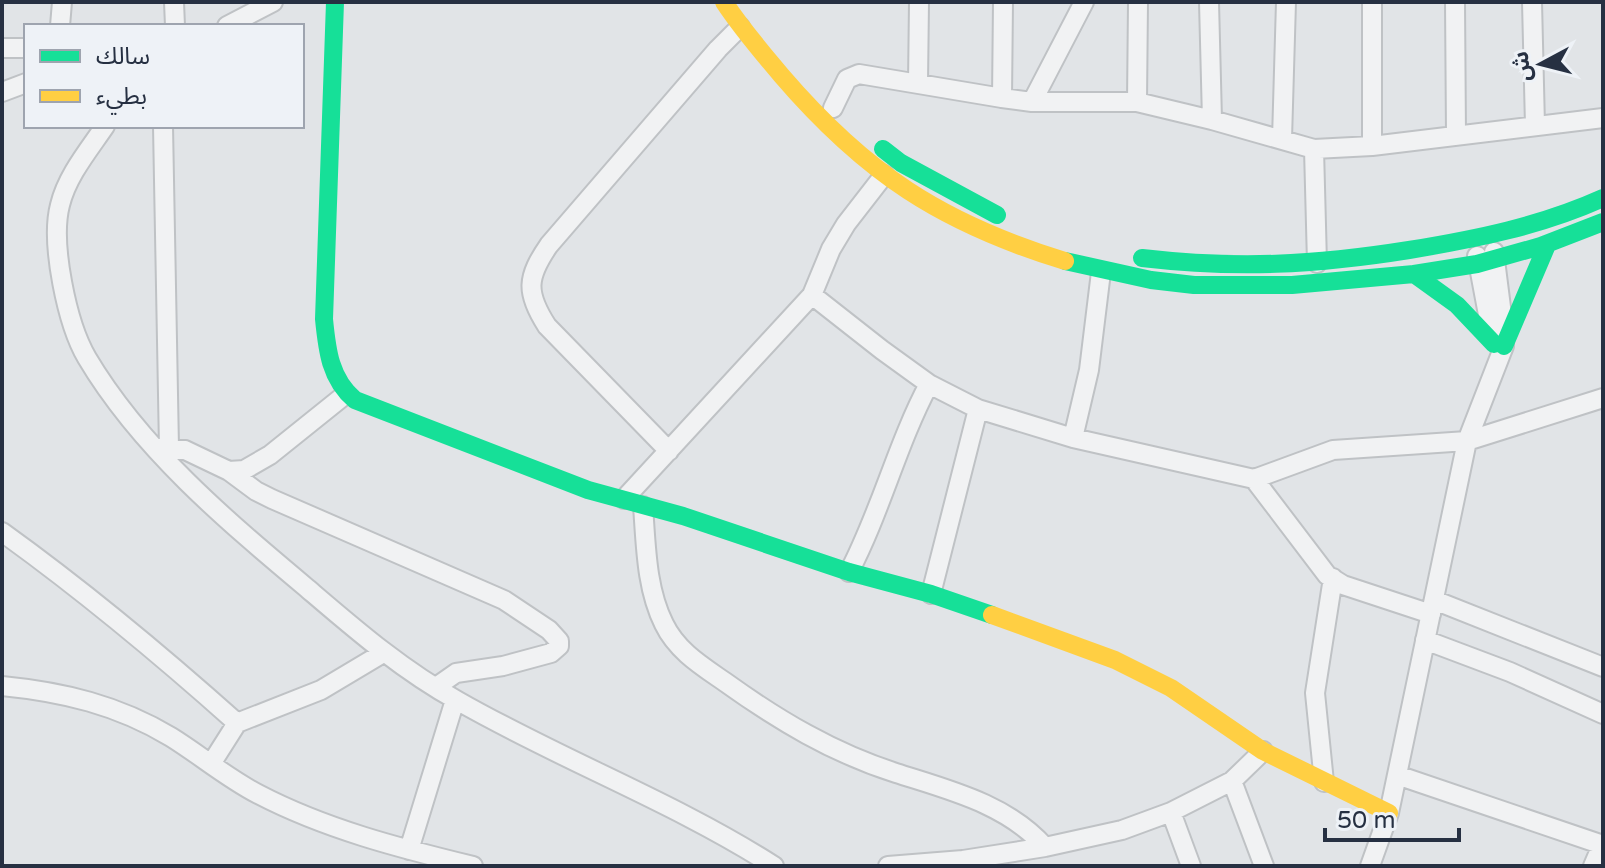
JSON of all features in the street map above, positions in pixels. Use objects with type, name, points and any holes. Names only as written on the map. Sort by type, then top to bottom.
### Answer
[{"type":"main road","points":[[335,2],[324,319],[330,363],[335,380],[346,394],[588,490],[683,516],[849,572],[931,594],[1115,660],[1171,688],[1263,751],[1389,813]]},
{"type":"main road","points":[[724,2],[740,27],[829,129],[884,175],[946,212],[1024,249],[1101,272],[1195,285],[1297,285],[1414,274],[1487,261],[1547,245],[1603,222]]},
{"type":"main road","points":[[746,2],[774,41],[833,108],[901,163],[1012,221]]},
{"type":"main road","points":[[1073,244],[1117,254],[1211,265],[1317,263],[1482,237],[1562,216],[1603,198]]},
{"type":"main road","points":[[1414,274],[1462,308],[1499,349],[1547,245]]},
{"type":"street","points":[[60,24],[62,2]]},
{"type":"street","points":[[174,2],[175,24]]},
{"type":"street","points":[[231,24],[273,2]]},
{"type":"street","points":[[918,83],[919,2]]},
{"type":"street","points":[[1002,98],[1003,2]]},
{"type":"street","points":[[1032,102],[1084,2]]},
{"type":"street","points":[[1137,102],[1138,2]]},
{"type":"street","points":[[1209,2],[1212,120]]},
{"type":"street","points":[[1282,139],[1286,2]]},
{"type":"street","points":[[1372,2],[1372,146]]},
{"type":"street","points":[[1455,2],[1456,135]]},
{"type":"street","points":[[1532,2],[1535,126]]},
{"type":"street","points":[[669,451],[547,326],[535,308],[530,291],[531,276],[549,245],[740,27]]},
{"type":"street","points":[[2,48],[24,48]]},
{"type":"street","points":[[833,108],[847,79],[868,75],[1032,102],[1137,102],[1314,149],[1372,146],[1603,118]]},
{"type":"street","points":[[2,92],[24,84]]},
{"type":"street","points":[[104,128],[69,182],[60,206],[58,234],[65,296],[86,355],[104,383],[162,448],[228,520],[383,653],[455,700],[728,837],[774,866]]},
{"type":"street","points":[[162,448],[163,128]]},
{"type":"street","points":[[1314,149],[1317,263]]},
{"type":"street","points":[[624,499],[812,295],[831,249],[846,224],[884,175]]},
{"type":"street","points":[[1370,866],[1389,813],[1467,441],[1483,404],[1499,349],[1482,237]]},
{"type":"street","points":[[1073,438],[1089,370],[1101,272]]},
{"type":"street","points":[[812,295],[929,384],[978,409],[1073,438],[1254,479],[1333,450],[1467,441],[1603,398]]},
{"type":"street","points":[[849,572],[861,550],[914,411],[929,384]]},
{"type":"street","points":[[229,471],[244,470],[257,464],[346,394]]},
{"type":"street","points":[[931,594],[978,409]]},
{"type":"street","points":[[162,448],[198,454],[272,499],[504,600],[549,630],[559,641],[559,646],[551,653],[503,666],[456,673],[436,687]]},
{"type":"street","points":[[1254,479],[1317,564],[1343,585],[1433,607],[1603,667]]},
{"type":"street","points":[[643,506],[648,566],[655,601],[665,627],[695,662],[782,721],[834,749],[981,802],[1016,821],[1045,847]]},
{"type":"street","points":[[2,532],[176,669],[237,723]]},
{"type":"street","points":[[1324,782],[1315,693],[1333,578]]},
{"type":"street","points":[[1425,640],[1510,672],[1603,714]]},
{"type":"street","points":[[211,764],[237,723],[321,690],[383,653]]},
{"type":"street","points":[[2,686],[77,696],[116,709],[170,736],[254,793],[294,812],[344,831],[461,865]]},
{"type":"street","points":[[409,850],[455,700]]},
{"type":"street","points":[[888,866],[963,860],[1045,847],[1122,830],[1171,812],[1232,781],[1263,751]]},
{"type":"street","points":[[1397,775],[1602,845],[1593,866]]},
{"type":"street","points":[[1232,781],[1264,866]]},
{"type":"street","points":[[1171,812],[1191,866]]},
{"type":"traffic: fast","points":[[335,2],[324,319],[335,373],[355,400],[588,490],[683,516],[849,572],[931,594],[992,615]]},
{"type":"traffic: fast","points":[[883,149],[901,163],[997,215]]},
{"type":"traffic: fast","points":[[1142,258],[1211,264],[1276,264],[1374,255],[1508,230],[1603,198]]},
{"type":"traffic: fast","points":[[1065,261],[1151,280],[1194,285],[1292,285],[1414,274],[1477,264],[1541,246],[1603,222]]},
{"type":"traffic: fast","points":[[1504,346],[1547,245]]},
{"type":"traffic: fast","points":[[1414,274],[1457,305],[1494,344]]},
{"type":"traffic: slow","points":[[724,2],[812,110],[875,167],[908,190],[980,230],[1065,261]]},
{"type":"traffic: slow","points":[[992,615],[1115,660],[1171,688],[1263,751],[1389,813]]}]
